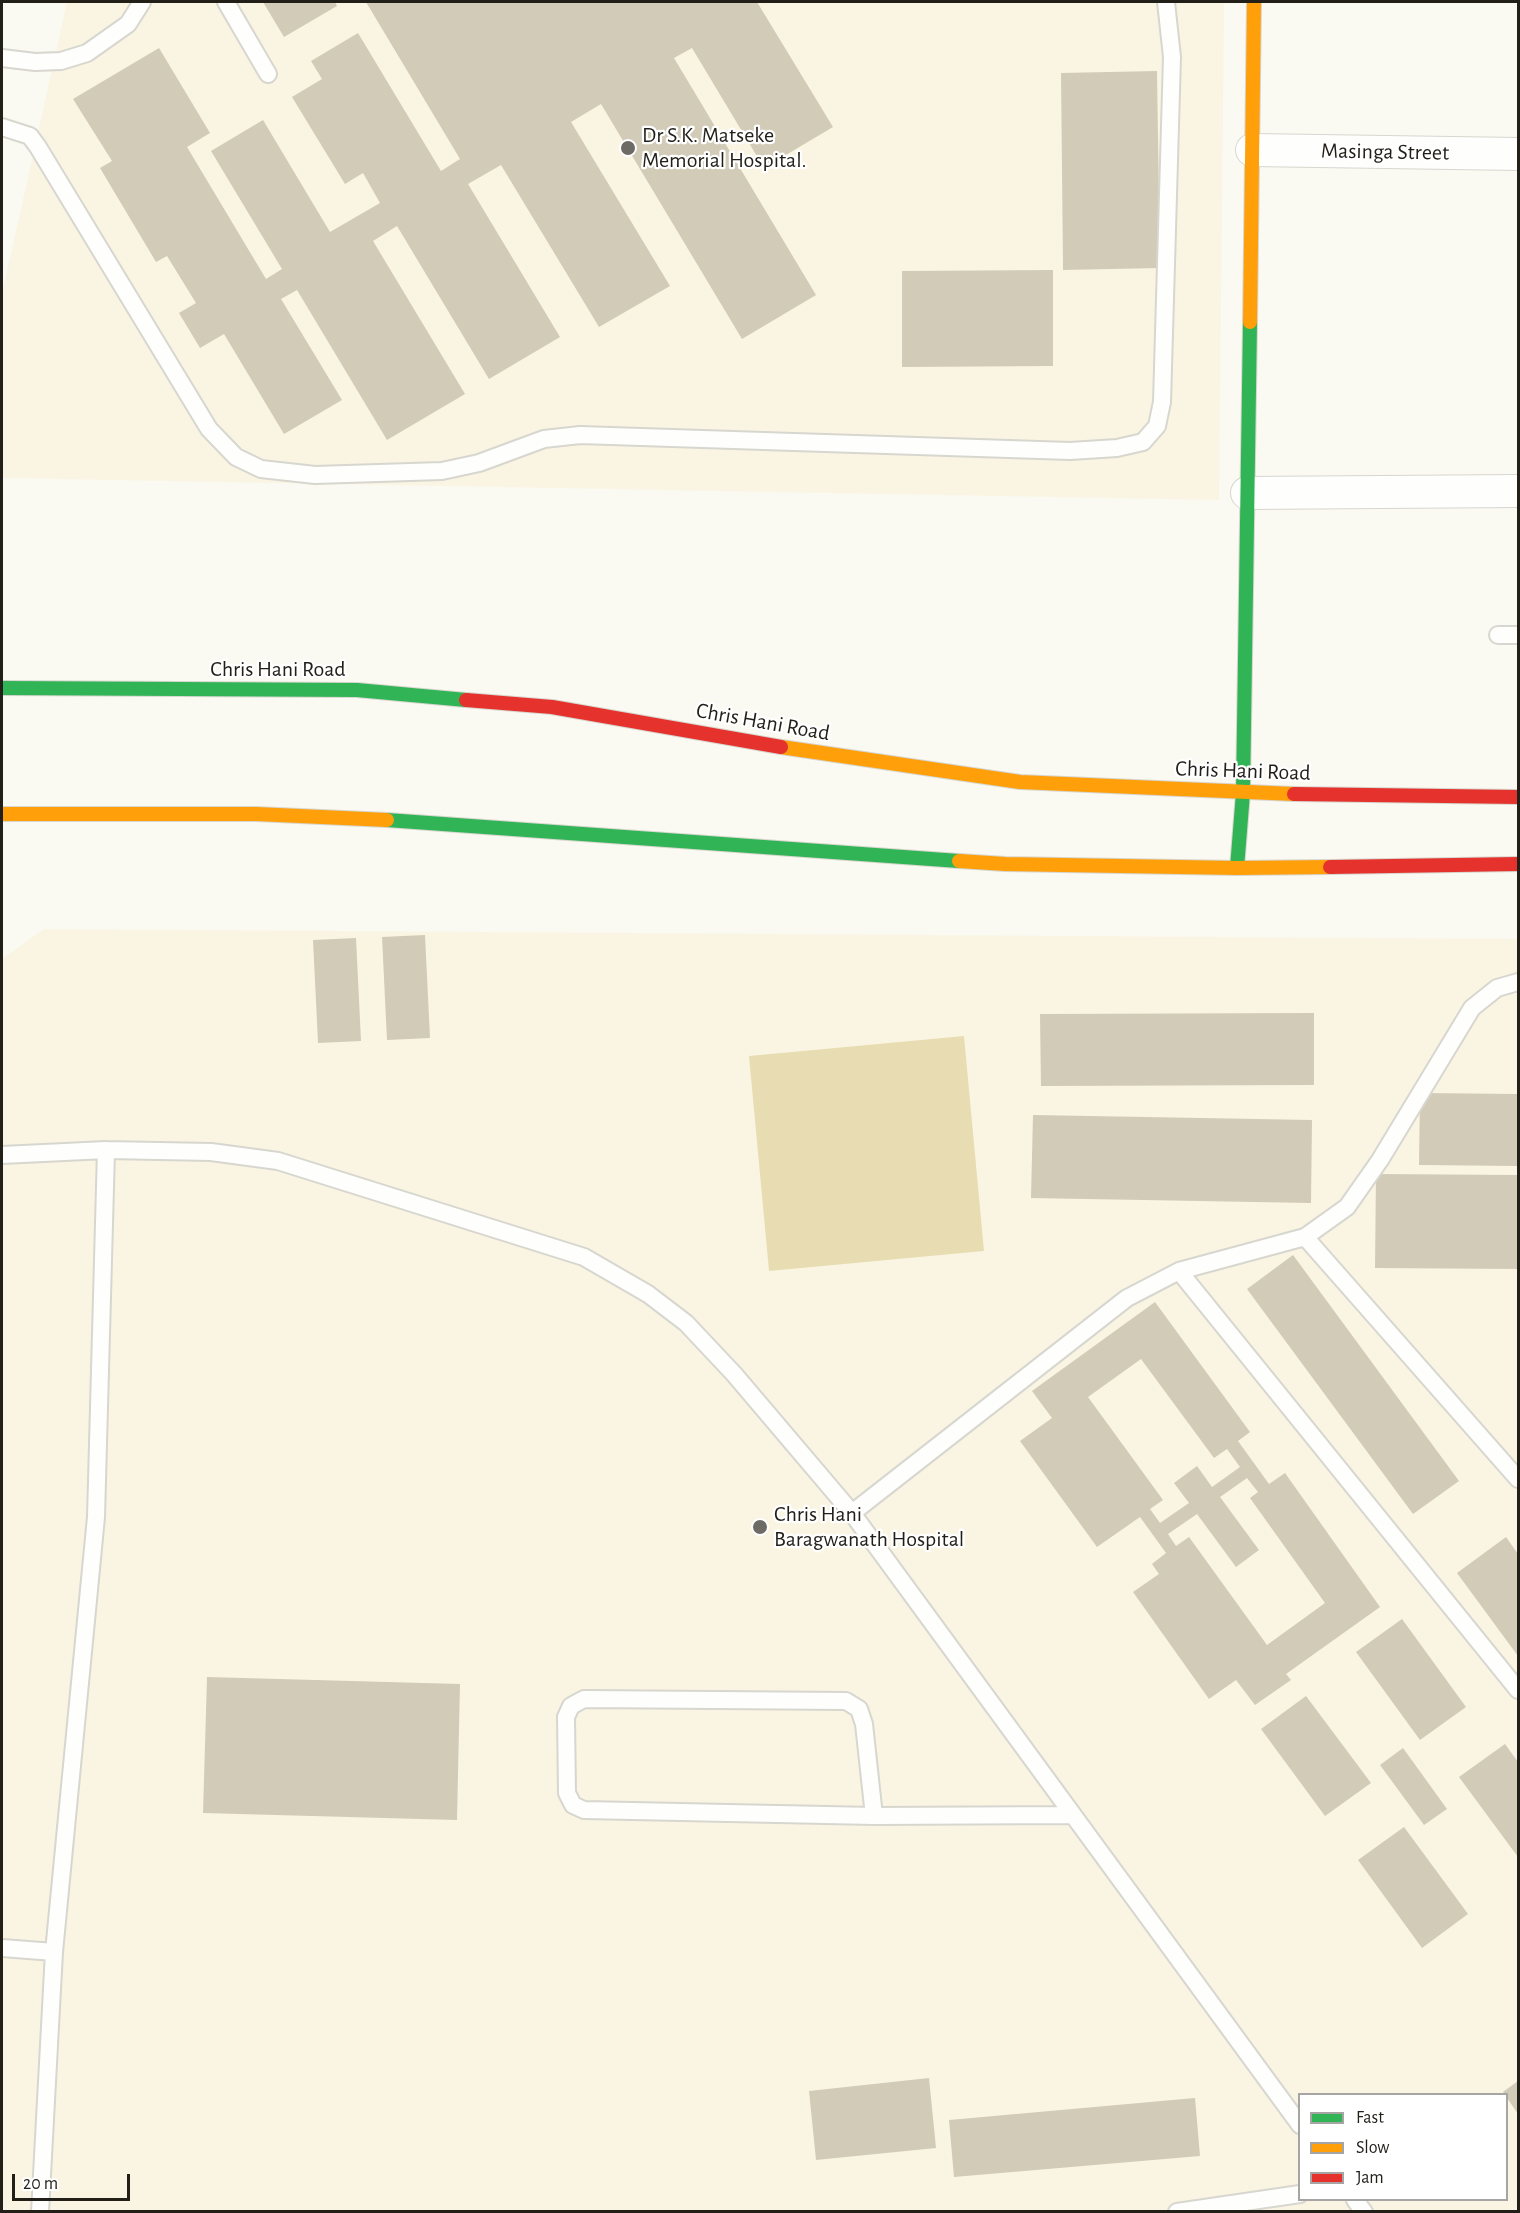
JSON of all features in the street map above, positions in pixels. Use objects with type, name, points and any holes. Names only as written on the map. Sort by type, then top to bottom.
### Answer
[{"type":"main road","points":[[1237,868],[1243,793],[1254,2]]},
{"type":"main road","points":[[2,675],[39,689]]},
{"type":"main road","name":"Chris Hani Road","points":[[2,688],[357,690],[552,707],[856,760],[1020,782],[1243,793],[1518,797]]},
{"type":"main road","points":[[2,814],[256,814],[380,819],[1005,864],[1237,868],[1518,864]]},
{"type":"street","name":"Masinga Street","points":[[1252,150],[1518,154]]},
{"type":"street","points":[[1247,493],[1518,491]]},
{"type":"lane","points":[[2,58],[35,62],[61,61],[87,53],[128,24],[142,2]]},
{"type":"lane","points":[[225,2],[268,74]]},
{"type":"lane","points":[[2,127],[21,131],[34,141],[209,429],[236,457],[261,469],[315,475],[442,471],[479,463],[544,439],[580,435],[1070,451],[1117,448],[1143,441],[1157,426],[1162,402],[1172,57],[1166,2]]},
{"type":"lane","points":[[1498,635],[1518,635]]},
{"type":"lane","points":[[852,1514],[1127,1298],[1179,1271],[1305,1238],[1347,1207],[1362,1188],[1472,1008],[1497,988],[1518,982]]},
{"type":"lane","points":[[2,1155],[106,1150],[211,1152],[278,1161],[584,1257],[648,1294],[686,1323],[734,1374],[852,1514],[1298,2124]]},
{"type":"lane","points":[[40,2211],[54,1952],[96,1517],[106,1150]]},
{"type":"lane","points":[[1305,1238],[1518,1479]]},
{"type":"lane","points":[[1179,1271],[1518,1690]]},
{"type":"lane","points":[[874,1816],[864,1724],[859,1709],[846,1701],[584,1699],[571,1706],[566,1717],[567,1792],[573,1805],[585,1810],[874,1816],[1071,1815]]},
{"type":"lane","points":[[2,1948],[54,1952]]},
{"type":"lane","points":[[1178,2211],[1298,2194]]},
{"type":"shaded area","name":"Dr S.K. Matseke Memorial Hospital.","points":[[67,2],[1224,2],[1219,500],[2,478],[2,294]]},
{"type":"shaded area","name":"Chris Hani Baragwanath Hospital","points":[[44,929],[1518,939],[1518,2211],[2,2211],[2,959]]},
{"type":"shaded area","points":[[964,1036],[984,1251],[769,1271],[749,1056]]},
{"type":"building","points":[[263,2],[335,2],[337,6],[284,37]]},
{"type":"building","points":[[366,2],[757,2],[833,127],[764,168],[692,48],[674,58],[816,295],[742,339],[601,104],[571,122],[670,286],[599,327],[501,165],[468,184],[560,337],[489,379],[397,226],[373,241],[465,394],[387,440],[297,290],[281,299],[342,400],[284,434],[224,334],[200,348],[179,313],[196,303],[167,256],[156,262],[100,168],[112,161],[73,99],[159,48],[210,133],[187,147],[266,279],[282,269],[211,151],[263,120],[330,232],[380,203],[363,173],[345,184],[292,97],[322,79],[311,61],[358,33],[441,171],[460,159]]},
{"type":"building","points":[[1157,71],[1160,268],[1063,270],[1061,73]]},
{"type":"building","points":[[1053,270],[1053,366],[902,367],[902,271]]},
{"type":"building","points":[[425,935],[430,1038],[387,1040],[382,937]]},
{"type":"building","points":[[356,938],[361,1041],[318,1043],[313,940]]},
{"type":"building","points":[[1314,1013],[1314,1085],[1041,1086],[1040,1014]]},
{"type":"building","points":[[1420,1093],[1518,1094],[1518,1166],[1419,1165]]},
{"type":"building","points":[[1033,1115],[1312,1120],[1311,1203],[1031,1198]]},
{"type":"building","points":[[1376,1174],[1518,1175],[1518,1269],[1375,1268]]},
{"type":"building","points":[[1293,1255],[1459,1481],[1413,1514],[1247,1289]]},
{"type":"building","points":[[1155,1302],[1250,1432],[1238,1441],[1269,1484],[1285,1473],[1380,1607],[1286,1674],[1291,1680],[1255,1705],[1236,1680],[1209,1699],[1133,1592],[1159,1574],[1152,1564],[1166,1553],[1140,1517],[1097,1547],[1020,1441],[1052,1418],[1032,1391]],"holes":[[[1141,1359],[1214,1458],[1227,1449],[1240,1467],[1212,1487],[1197,1466],[1174,1483],[1189,1503],[1160,1523],[1150,1509],[1163,1500],[1088,1397]],[[1247,1478],[1258,1492],[1250,1498],[1325,1603],[1267,1645],[1189,1537],[1176,1546],[1168,1534],[1197,1514],[1236,1567],[1259,1550],[1220,1497]]]},
{"type":"building","points":[[1506,1537],[1518,1554],[1518,1656],[1457,1573]]},
{"type":"building","points":[[1402,1619],[1466,1707],[1420,1740],[1356,1652]]},
{"type":"building","points":[[207,1677],[460,1684],[457,1820],[203,1813]]},
{"type":"building","points":[[1306,1696],[1371,1783],[1325,1816],[1261,1729]]},
{"type":"building","points":[[1505,1744],[1518,1762],[1518,1857],[1459,1777]]},
{"type":"building","points":[[1403,1748],[1447,1809],[1424,1825],[1380,1765]]},
{"type":"building","points":[[1404,1827],[1468,1914],[1422,1948],[1358,1860]]},
{"type":"building","points":[[929,2078],[936,2148],[816,2160],[809,2091]]},
{"type":"building","points":[[1518,2081],[1518,2114],[1508,2099],[1508,2093],[1503,2092]]},
{"type":"building","points":[[1195,2098],[1200,2156],[954,2177],[949,2120]]},
{"type":"traffic: fast","points":[[1237,868],[1243,793],[1250,322]]},
{"type":"traffic: fast","points":[[2,688],[357,690],[466,700]]},
{"type":"traffic: fast","points":[[387,820],[959,861]]},
{"type":"traffic: slow","points":[[1250,322],[1254,2]]},
{"type":"traffic: slow","points":[[781,747],[1020,782],[1294,794]]},
{"type":"traffic: slow","points":[[2,814],[256,814],[387,820]]},
{"type":"traffic: slow","points":[[959,861],[1005,864],[1237,868],[1330,867]]},
{"type":"traffic: jam","points":[[466,700],[552,707],[781,747]]},
{"type":"traffic: jam","points":[[1294,794],[1518,797]]},
{"type":"traffic: jam","points":[[1330,867],[1518,864]]},
{"type":"place","name":"Dr S.K. Matseke Memorial Hospital.","points":[[628,148]]},
{"type":"place","name":"Chris Hani Baragwanath Hospital","points":[[760,1527]]}]
